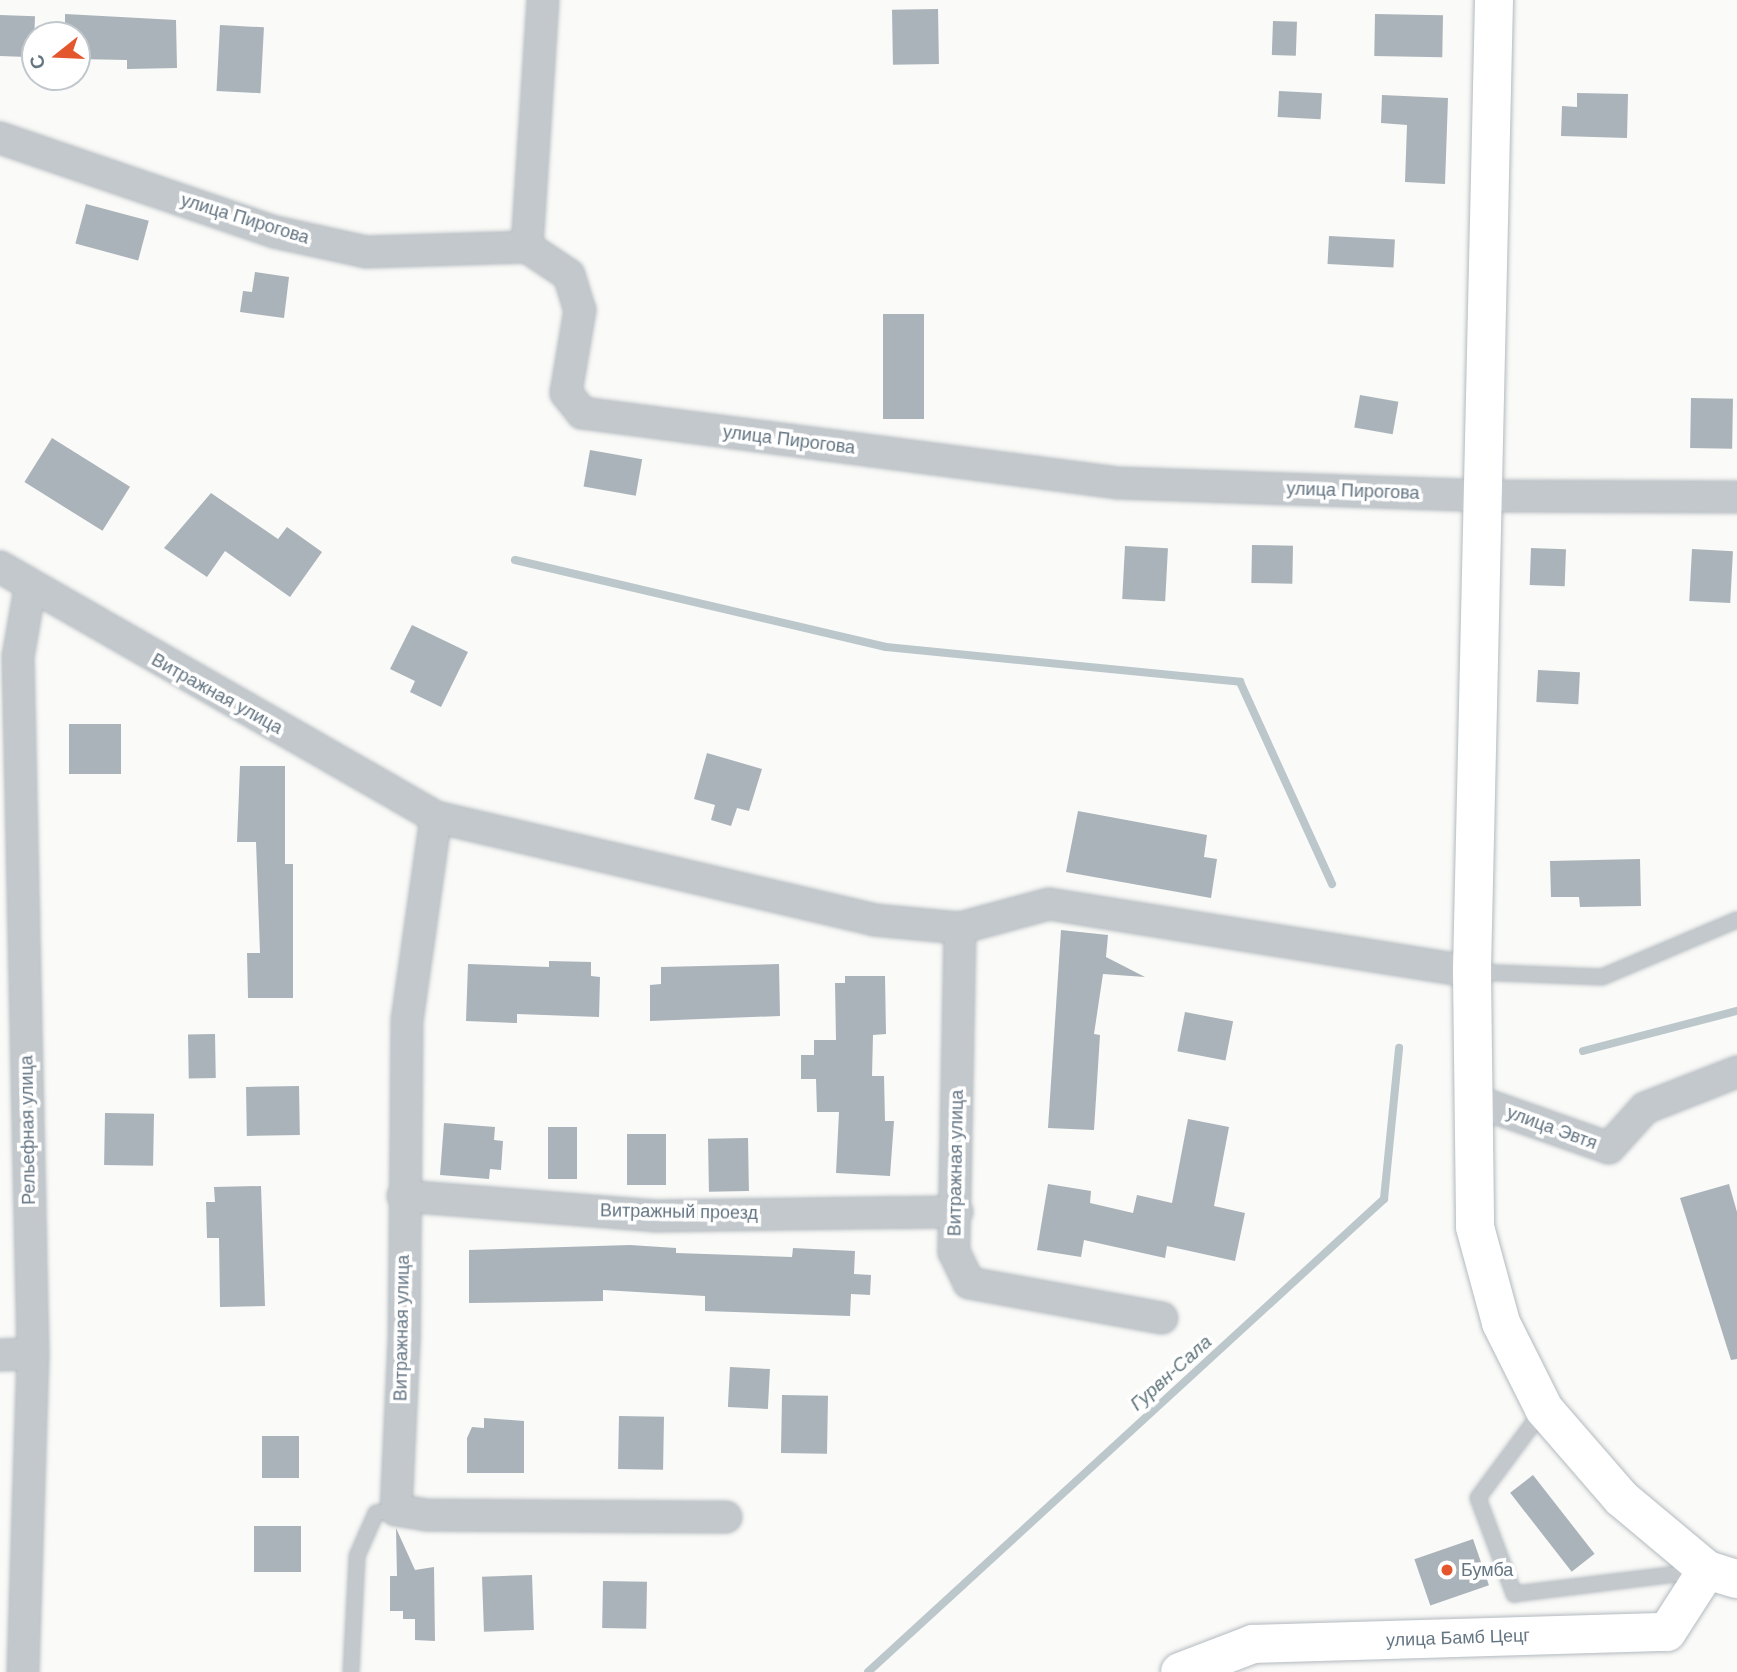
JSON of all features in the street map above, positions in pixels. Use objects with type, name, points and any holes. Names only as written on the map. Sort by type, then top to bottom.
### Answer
[{"type":"main road","points":[[1494,0],[1470,1099],[1475,1227],[1502,1323],[1544,1409],[1621,1498],[1722,1574]]},
{"type":"main road","name":"улица Бамб Цецг","points":[[1180,1672],[1253,1644],[1667,1632],[1722,1574]]},
{"type":"street","points":[[527,247],[543,0]]},
{"type":"street","name":"улица Пирогова","points":[[0,138],[275,232],[366,252],[527,247],[569,275],[580,310],[565,393],[582,412],[1118,483],[1482,496],[1737,497]]},
{"type":"street","name":"Витражная улица","points":[[0,567],[30,589],[436,817],[874,920],[960,928],[1049,904],[1472,972]]},
{"type":"street","name":"Рельефная улица","points":[[23,1672],[33,1354],[19,657],[30,589]]},
{"type":"street","name":"Витражная улица","points":[[396,1510],[404,1342],[403,1196],[407,1021],[436,817]]},
{"type":"street","name":"Витражная улица","points":[[960,928],[957,1212],[954,1252],[969,1283],[1162,1318]]},
{"type":"street","name":"улица Эвтя","points":[[1470,1099],[1609,1148],[1645,1108],[1737,1072]]},
{"type":"street","name":"Витражный проезд","points":[[403,1196],[655,1216],[957,1212]]},
{"type":"street","points":[[0,1355],[33,1354]]},
{"type":"street","points":[[396,1510],[426,1515],[726,1517]]},
{"type":"lane","points":[[1472,972],[1602,977],[1737,920]]},
{"type":"lane","points":[[1544,1409],[1478,1498],[1514,1594],[1722,1574]]},
{"type":"lane","points":[[351,1672],[357,1556],[376,1513],[396,1510]]},
{"type":"building","points":[[938,9],[939,64],[893,65],[892,10]]},
{"type":"building","points":[[65,14],[176,20],[177,68],[127,69],[127,60],[91,59],[91,21],[65,21]]},
{"type":"building","points":[[1375,14],[1443,15],[1442,57],[1374,56]]},
{"type":"building","points":[[0,15],[35,16],[35,21],[21,21],[21,57],[0,56]]},
{"type":"building","points":[[1273,21],[1297,22],[1296,56],[1272,55]]},
{"type":"building","points":[[220,25],[264,27],[260,93],[217,91]]},
{"type":"building","points":[[1279,91],[1322,93],[1321,119],[1278,117]]},
{"type":"building","points":[[1577,93],[1628,94],[1627,138],[1561,136],[1562,106],[1577,107]]},
{"type":"building","points":[[1382,95],[1448,98],[1445,184],[1405,182],[1407,125],[1381,123]]},
{"type":"building","points":[[86,204],[149,221],[138,260],[75,244]]},
{"type":"building","points":[[1329,236],[1395,239],[1393,267],[1328,264]]},
{"type":"building","points":[[255,272],[289,277],[284,318],[240,312],[243,291],[252,292]]},
{"type":"building","points":[[883,314],[924,314],[924,419],[883,419]]},
{"type":"building","points":[[1360,395],[1398,402],[1393,434],[1354,427]]},
{"type":"building","points":[[1691,398],[1733,399],[1732,449],[1690,448]]},
{"type":"building","points":[[52,438],[130,487],[102,531],[24,482]]},
{"type":"building","points":[[590,450],[642,459],[636,496],[584,486]]},
{"type":"building","points":[[211,493],[278,539],[287,527],[322,552],[290,597],[225,551],[207,577],[164,548]]},
{"type":"building","points":[[1252,545],[1293,546],[1292,584],[1251,583]]},
{"type":"building","points":[[1125,546],[1168,548],[1165,601],[1122,599]]},
{"type":"building","points":[[1531,548],[1566,549],[1565,586],[1530,585]]},
{"type":"building","points":[[1692,549],[1733,551],[1730,603],[1689,601]]},
{"type":"building","points":[[412,625],[468,652],[441,707],[410,692],[415,681],[390,669]]},
{"type":"building","points":[[1538,670],[1580,672],[1578,704],[1536,702]]},
{"type":"building","points":[[69,724],[121,724],[121,774],[69,774]]},
{"type":"building","points":[[707,753],[762,769],[749,811],[737,808],[731,826],[711,820],[715,805],[694,799]]},
{"type":"building","points":[[240,766],[285,766],[285,864],[293,864],[293,998],[248,998],[247,953],[260,953],[256,842],[237,842]]},
{"type":"building","points":[[1078,811],[1207,835],[1204,857],[1217,859],[1211,898],[1066,872]]},
{"type":"building","points":[[1640,859],[1641,906],[1580,907],[1579,897],[1551,897],[1550,861]]},
{"type":"building","points":[[1061,930],[1108,935],[1106,957],[1145,977],[1103,974],[1094,1034],[1100,1035],[1094,1130],[1048,1128]]},
{"type":"building","points":[[549,961],[591,962],[591,976],[600,977],[599,1017],[517,1014],[517,1023],[466,1021],[468,964],[549,967]]},
{"type":"building","points":[[779,964],[780,1016],[650,1021],[650,985],[661,984],[661,967]]},
{"type":"building","points":[[845,976],[885,976],[886,1034],[873,1035],[872,1076],[884,1076],[885,1121],[894,1121],[890,1176],[836,1173],[839,1112],[817,1112],[816,1079],[801,1079],[801,1055],[814,1055],[814,1040],[836,1040],[835,983],[845,983]]},
{"type":"building","points":[[1185,1012],[1233,1021],[1225,1061],[1177,1051]]},
{"type":"building","points":[[188,1034],[215,1034],[216,1078],[189,1078]]},
{"type":"building","points":[[299,1086],[300,1135],[247,1136],[246,1087]]},
{"type":"building","points":[[105,1113],[154,1114],[153,1166],[104,1165]]},
{"type":"building","points":[[1188,1119],[1229,1127],[1214,1206],[1245,1213],[1235,1261],[1167,1246],[1165,1258],[1084,1240],[1081,1257],[1037,1250],[1048,1184],[1091,1191],[1090,1203],[1133,1213],[1137,1195],[1172,1203]]},
{"type":"building","points":[[444,1123],[495,1127],[494,1140],[503,1141],[501,1170],[490,1169],[489,1179],[440,1175]]},
{"type":"building","points":[[548,1127],[577,1127],[577,1179],[548,1179]]},
{"type":"building","points":[[627,1134],[666,1134],[666,1185],[627,1185]]},
{"type":"building","points":[[748,1138],[749,1191],[709,1192],[708,1139]]},
{"type":"building","points":[[1729,1184],[1737,1212],[1737,1359],[1731,1360],[1680,1198]]},
{"type":"building","points":[[261,1186],[265,1306],[220,1307],[219,1238],[207,1238],[206,1202],[215,1202],[214,1187]]},
{"type":"building","points":[[630,1245],[676,1248],[676,1253],[792,1257],[793,1248],[855,1251],[854,1274],[871,1275],[870,1295],[851,1294],[850,1316],[705,1311],[705,1296],[603,1290],[603,1301],[469,1303],[469,1250]]},
{"type":"building","points":[[730,1367],[770,1369],[768,1409],[728,1407]]},
{"type":"building","points":[[782,1395],[828,1396],[827,1454],[781,1453]]},
{"type":"building","points":[[619,1416],[664,1417],[663,1470],[618,1469]]},
{"type":"building","points":[[484,1418],[524,1421],[524,1473],[467,1473],[467,1438],[472,1427],[484,1428]]},
{"type":"building","points":[[262,1436],[299,1436],[299,1478],[262,1478]]},
{"type":"building","points":[[1533,1475],[1595,1554],[1572,1572],[1510,1493]]},
{"type":"building","points":[[254,1526],[301,1526],[301,1572],[254,1572]]},
{"type":"building","points":[[396,1528],[415,1570],[434,1567],[435,1641],[415,1640],[415,1619],[403,1619],[403,1611],[390,1611],[390,1576],[397,1576]]},
{"type":"building","points":[[1473,1539],[1489,1585],[1430,1606],[1414,1559]]},
{"type":"building","points":[[532,1575],[534,1630],[484,1632],[482,1577]]},
{"type":"building","points":[[603,1581],[647,1582],[646,1629],[602,1628]]},
{"type":"waterway","points":[[515,560],[886,647],[1240,682],[1332,884]]},
{"type":"waterway","points":[[1583,1051],[1737,1011]]},
{"type":"waterway","name":"Гурвн-Сала","points":[[868,1672],[1384,1199],[1399,1048]]},
{"type":"place","name":"Бумба","points":[[1447,1570]]}]
